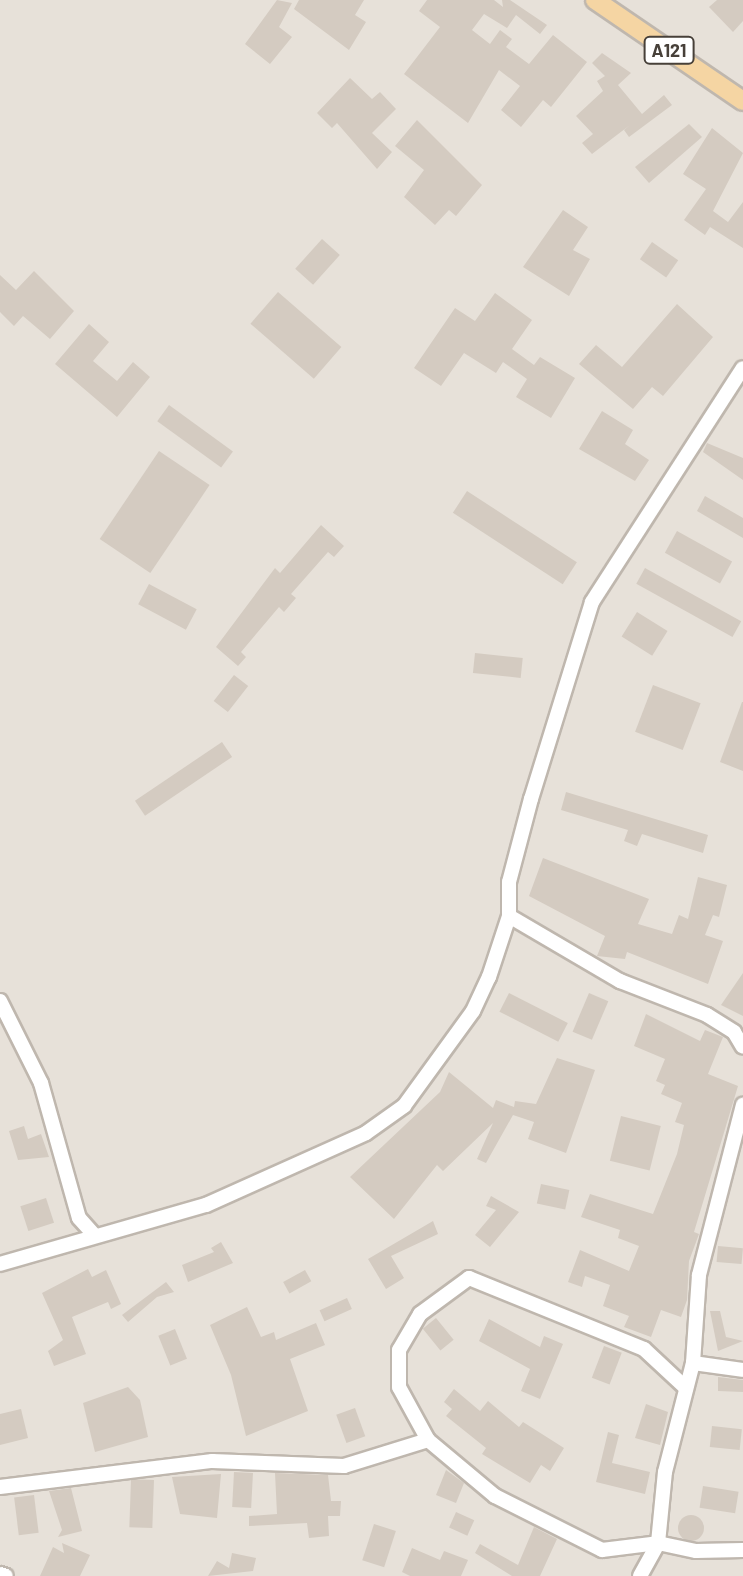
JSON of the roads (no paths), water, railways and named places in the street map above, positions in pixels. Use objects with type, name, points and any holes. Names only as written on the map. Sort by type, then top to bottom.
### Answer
[{"type":"main road","name":"A121","points":[[595,0],[743,101]]},
{"type":"street","points":[[0,1264],[206,1205],[390,1118],[473,1011],[509,916],[509,882],[531,799],[592,602],[743,368]]},
{"type":"street","points":[[509,916],[620,981],[707,1015],[734,1032],[743,1047]]},
{"type":"street","points":[[0,1001],[41,1083],[79,1218],[95,1236]]},
{"type":"street","points":[[640,1576],[658,1543],[655,1525],[693,1363],[699,1275],[724,1194],[743,1105]]},
{"type":"street","points":[[686,1388],[644,1349],[469,1278],[420,1314],[399,1350],[399,1387],[428,1440],[469,1480],[563,1533],[602,1550],[658,1543],[696,1551],[743,1550]]},
{"type":"street","points":[[693,1363],[743,1370]]},
{"type":"street","points":[[0,1487],[212,1461],[344,1466],[428,1440]]},
{"type":"street","points":[[0,1574],[6,1576]]}]
